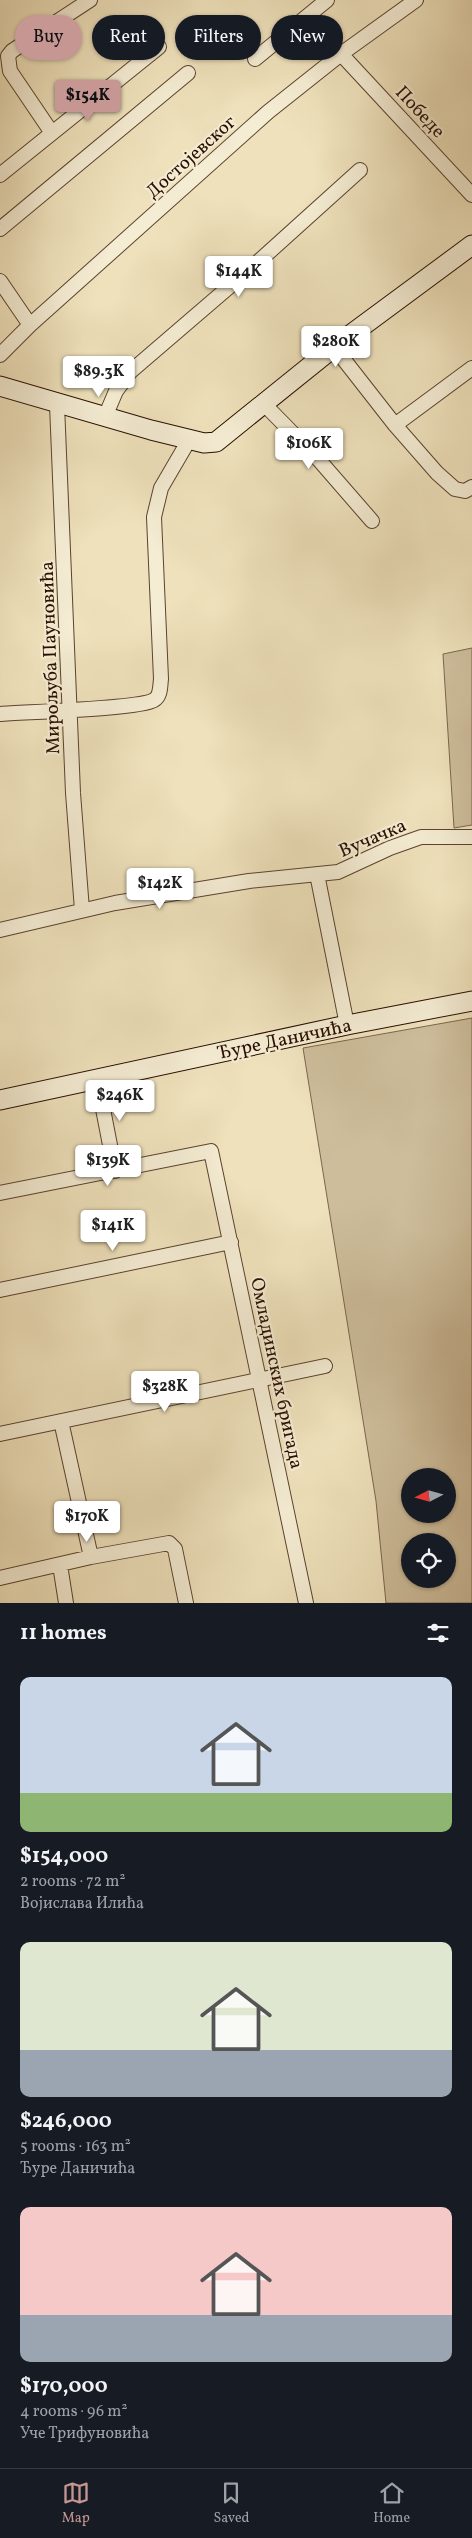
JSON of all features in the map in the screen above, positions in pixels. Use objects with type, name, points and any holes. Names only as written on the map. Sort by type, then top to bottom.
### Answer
[{"type":"street","points":[[52,133],[10,71],[7,64],[8,56],[12,50],[90,0]]},
{"type":"street","points":[[261,54],[327,0]]},
{"type":"street","name":"Достојевског","points":[[343,52],[402,4],[416,0]]},
{"type":"street","name":"Победе","points":[[343,56],[472,195]]},
{"type":"street","points":[[0,175],[144,60]]},
{"type":"street","name":"Достојевског","points":[[0,355],[30,325],[207,165],[334,60]]},
{"type":"street","points":[[0,229],[188,73]]},
{"type":"street","points":[[105,417],[116,391],[130,372],[258,262],[360,170]]},
{"type":"street","points":[[0,386],[57,405],[189,440],[204,443],[216,442],[334,347],[472,245]]},
{"type":"street","points":[[0,282],[30,325]]},
{"type":"street","points":[[334,347],[417,452],[450,486],[459,491],[472,487]]},
{"type":"street","points":[[395,425],[472,368]]},
{"type":"street","points":[[264,404],[319,460],[372,521]]},
{"type":"street","name":"Мирољуба Пауновића","points":[[57,405],[78,878],[82,910]]},
{"type":"street","points":[[0,714],[145,704],[154,700],[159,694],[161,679],[154,517],[161,488],[189,440]]},
{"type":"street","name":"Вучачка","points":[[0,930],[82,910],[249,881],[338,872],[390,848],[420,838],[472,837]]},
{"type":"street","points":[[317,874],[347,1025]]},
{"type":"street","name":"Ђуре Даничића","points":[[0,1100],[347,1025],[472,1001]]},
{"type":"street","points":[[0,1193],[115,1171],[97,1078]]},
{"type":"street","name":"Омладинских бригада","points":[[115,1171],[211,1151],[306,1603]]},
{"type":"street","points":[[0,1290],[231,1242]]},
{"type":"street","points":[[0,1434],[259,1378],[325,1366]]},
{"type":"street","points":[[61,1421],[91,1557]]},
{"type":"street","points":[[0,1578],[162,1542],[172,1544],[186,1603]]},
{"type":"street","points":[[60,1565],[66,1603]]},
{"type":"shaded area","points":[[472,648],[472,825],[454,828],[443,654]]},
{"type":"shaded area","points":[[472,1018],[472,1603],[386,1603],[376,1501],[303,1048]]}]
